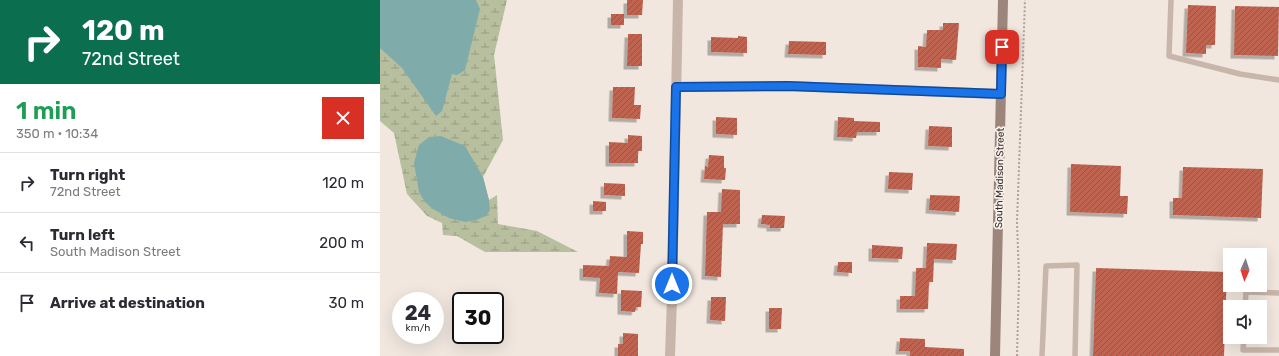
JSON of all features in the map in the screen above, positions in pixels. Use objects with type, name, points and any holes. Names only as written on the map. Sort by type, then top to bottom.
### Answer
[{"type":"street","points":[[670,356],[678,0]]},
{"type":"street","name":"South Madison Street","points":[[995,356],[1003,0]]},
{"type":"street","points":[[676,87],[788,86],[1001,94]]},
{"type":"lane","points":[[1171,0],[1170,56],[1240,74],[1279,80]]},
{"type":"lane","points":[[1042,356],[1046,266],[1077,265],[1075,356]]},
{"type":"lane","points":[[1245,300],[1246,292],[1279,293]]},
{"type":"lane","points":[[1244,344],[1244,350],[1279,350]]},
{"type":"path","points":[[1017,356],[1019,277],[1017,222],[1025,0]]},
{"type":"green space","points":[[380,0],[507,0],[494,55],[503,140],[483,177],[489,200],[497,195],[498,224],[537,231],[578,252],[485,252],[457,236],[443,235],[442,223],[427,216],[407,194],[394,133],[380,121]]},
{"type":"water","points":[[380,0],[476,0],[480,9],[465,70],[457,75],[452,74],[442,111],[436,116],[402,68],[380,48]]},
{"type":"water","points":[[441,136],[465,146],[483,177],[490,210],[486,216],[465,222],[449,218],[433,209],[425,202],[419,192],[414,163],[419,145],[429,137]]},
{"type":"building","points":[[627,0],[643,0],[642,15],[627,15]]},
{"type":"building","points":[[1188,5],[1216,6],[1215,45],[1206,45],[1206,54],[1186,53]]},
{"type":"building","points":[[1235,6],[1279,7],[1278,56],[1234,55]]},
{"type":"building","points":[[611,14],[624,14],[624,25],[611,25]]},
{"type":"building","points":[[943,23],[959,23],[956,60],[941,59],[941,68],[918,67],[918,46],[926,47],[927,30],[943,30]]},
{"type":"building","points":[[628,34],[642,34],[642,66],[627,66]]},
{"type":"building","points":[[738,36],[747,37],[747,53],[711,52],[711,37],[738,38]]},
{"type":"building","points":[[789,41],[826,42],[826,55],[788,54]]},
{"type":"building","points":[[613,87],[635,87],[634,105],[641,105],[640,119],[612,118]]},
{"type":"building","points":[[716,117],[737,118],[737,135],[716,134]]},
{"type":"building","points":[[838,117],[854,118],[854,121],[880,122],[880,132],[857,132],[856,138],[837,137]]},
{"type":"building","points":[[929,126],[952,127],[952,147],[928,146]]},
{"type":"building","points":[[628,135],[642,136],[642,151],[638,151],[638,163],[609,163],[609,142],[628,143]]},
{"type":"building","points":[[709,155],[724,156],[724,168],[726,168],[725,180],[704,179],[705,166],[708,167]]},
{"type":"building","points":[[1071,164],[1121,166],[1120,196],[1128,196],[1127,214],[1070,212]]},
{"type":"building","points":[[1183,167],[1263,169],[1261,218],[1173,215],[1173,198],[1182,198]]},
{"type":"building","points":[[889,172],[913,173],[912,190],[888,189]]},
{"type":"building","points":[[604,183],[625,184],[625,196],[604,195]]},
{"type":"building","points":[[722,189],[740,190],[740,224],[723,224],[721,277],[705,276],[707,212],[721,212]]},
{"type":"building","points":[[930,195],[960,196],[959,212],[929,210]]},
{"type":"building","points":[[593,201],[606,202],[606,211],[593,211]]},
{"type":"building","points":[[762,215],[785,216],[784,228],[770,228],[770,225],[761,224]]},
{"type":"building","points":[[627,231],[643,232],[639,273],[618,272],[617,294],[599,293],[600,278],[583,277],[583,265],[609,266],[610,256],[627,257]]},
{"type":"building","points":[[927,243],[957,244],[956,260],[934,259],[933,282],[929,282],[928,309],[900,309],[900,296],[915,296],[916,268],[926,268]]},
{"type":"building","points":[[872,245],[903,247],[902,259],[872,258]]},
{"type":"building","points":[[838,262],[852,262],[852,273],[837,272]]},
{"type":"building","points":[[1096,268],[1223,272],[1223,292],[1226,292],[1226,300],[1223,300],[1224,356],[1093,356]]},
{"type":"building","points":[[621,290],[642,291],[641,307],[636,307],[635,312],[621,311]]},
{"type":"building","points":[[711,297],[726,297],[725,321],[710,320]]},
{"type":"building","points":[[769,308],[782,308],[781,329],[769,329]]},
{"type":"building","points":[[623,333],[638,334],[638,356],[618,356],[618,344],[623,344]]},
{"type":"building","points":[[900,338],[925,339],[925,347],[964,349],[964,356],[910,356],[910,351],[899,351]]},
{"type":"route","points":[[672,284],[676,87],[788,86],[1001,94],[1002,47]]}]
